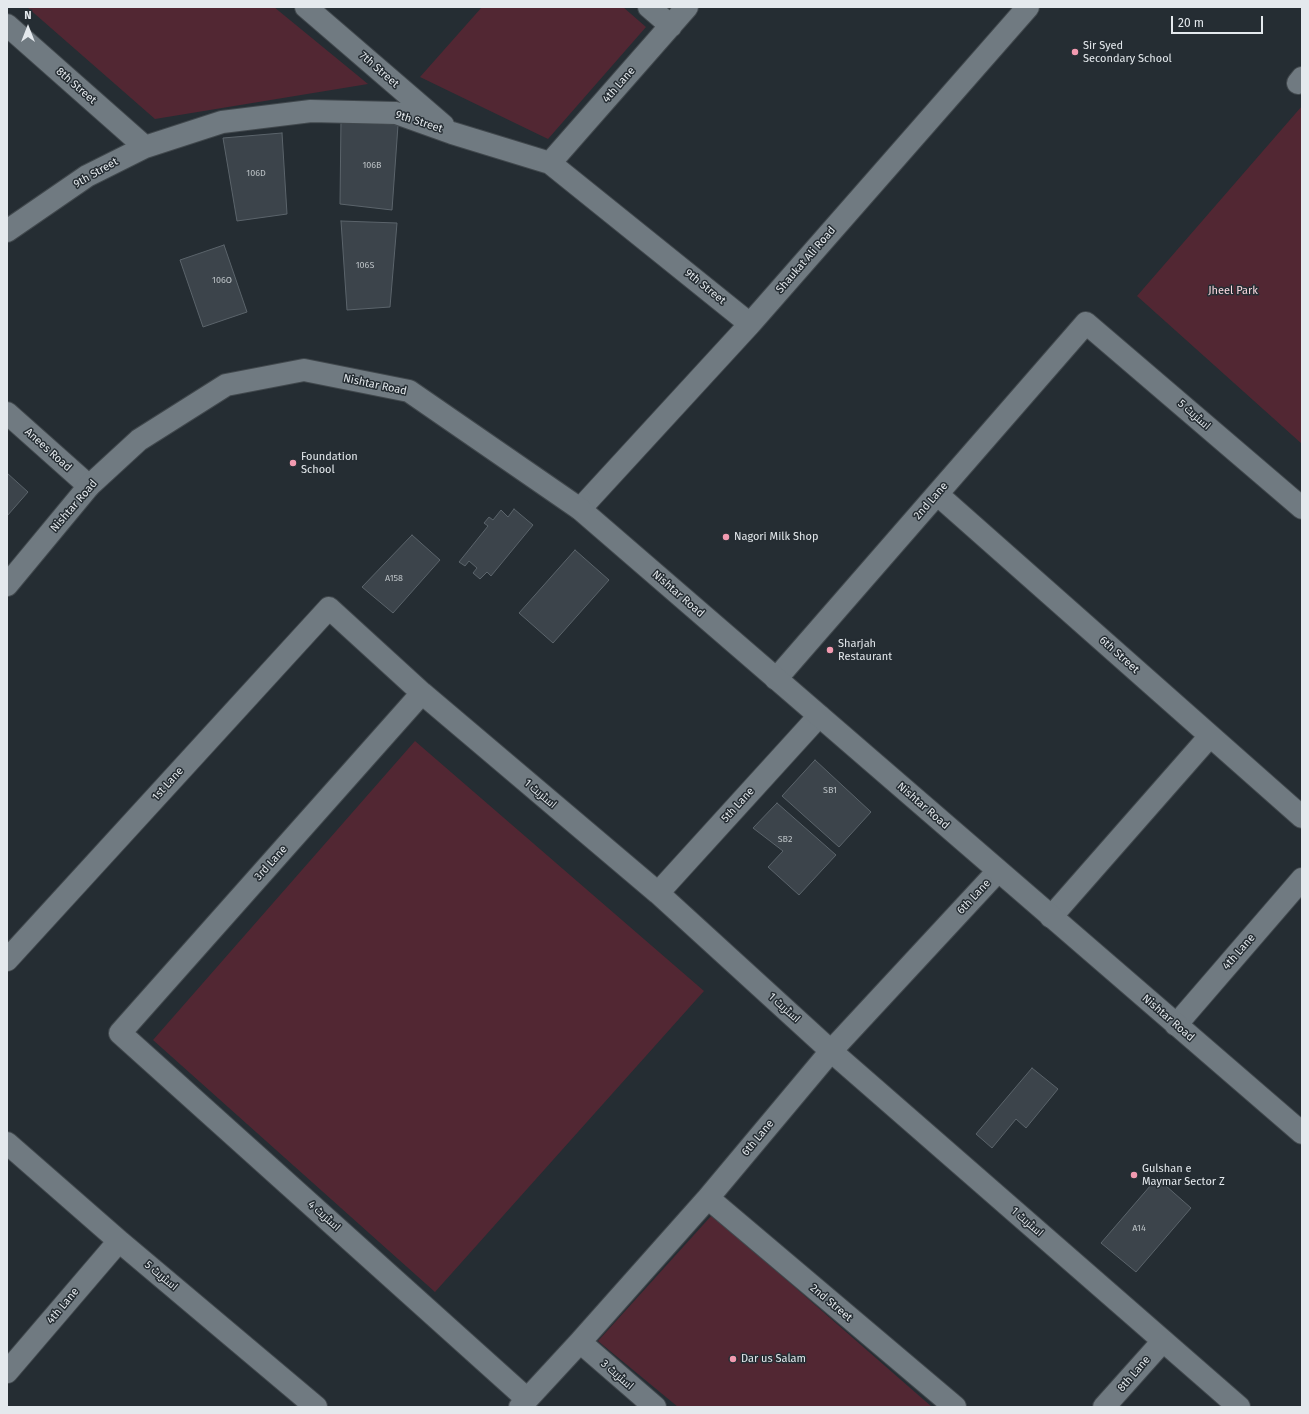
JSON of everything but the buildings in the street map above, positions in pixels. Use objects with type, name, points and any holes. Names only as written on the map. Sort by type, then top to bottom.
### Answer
[{"type":"street","name":"7th Street","points":[[306,7],[452,133]]},
{"type":"street","points":[[649,7],[671,26]]},
{"type":"street","name":"4th Lane","points":[[550,162],[687,7]]},
{"type":"street","name":"Shaukat Ali Road","points":[[580,509],[750,324],[1028,7]]},
{"type":"street","name":"8th Street","points":[[7,25],[145,147]]},
{"type":"street","name":"9th Street","points":[[7,231],[87,176],[145,147],[222,122],[311,111],[396,113],[452,133],[550,162],[750,324]]},
{"type":"street","name":"2nd Lane","points":[[776,679],[1086,323]]},
{"type":"street","name":"اسٹریٹ 5","points":[[1086,323],[1302,508]]},
{"type":"street","name":"Nishtar Road","points":[[7,585],[89,486],[139,440],[226,385],[304,370],[409,391],[580,509],[1176,1025],[1302,1132]]},
{"type":"street","name":"Anees Road","points":[[7,413],[89,486]]},
{"type":"street","name":"6th Street","points":[[937,494],[1302,817]]},
{"type":"street","name":"اسٹریٹ 1","points":[[329,608],[422,693],[658,893],[831,1051],[1239,1407]]},
{"type":"street","name":"1st Lane","points":[[7,960],[329,608]]},
{"type":"street","name":"3rd Lane","points":[[120,1034],[422,693]]},
{"type":"street","name":"5th Lane","points":[[658,893],[819,716]]},
{"type":"street","points":[[1051,917],[1210,736]]},
{"type":"street","name":"6th Lane","points":[[523,1403],[580,1342],[708,1198],[831,1051],[998,871]]},
{"type":"street","name":"4th Lane","points":[[1176,1025],[1302,879]]},
{"type":"street","name":"اسٹریٹ 4","points":[[120,1034],[523,1403]]},
{"type":"street","name":"اسٹریٹ 5","points":[[7,1143],[119,1241],[316,1407]]},
{"type":"street","name":"2nd Street","points":[[708,1198],[955,1407]]},
{"type":"street","name":"4th Lane","points":[[7,1372],[119,1241]]},
{"type":"street","name":"8th Lane","points":[[1104,1407],[1163,1340]]},
{"type":"street","name":"اسٹریٹ 3","points":[[580,1342],[655,1407]]},
{"type":"green space","points":[[27,7],[274,7],[368,84],[155,119]]},
{"type":"green space","points":[[482,7],[623,7],[646,27],[548,139],[420,77]]},
{"type":"green space","name":"Jheel Park","points":[[1302,106],[1302,444],[1137,296]]},
{"type":"green space","points":[[415,741],[704,991],[435,1292],[153,1040]]},
{"type":"green space","points":[[712,1215],[932,1407],[678,1407],[598,1341]]},
{"type":"place","name":"Sir Syed Secondary School","points":[[1075,52]]},
{"type":"place","name":"Foundation School","points":[[293,463]]},
{"type":"place","name":"Nagori Milk Shop","points":[[726,537]]},
{"type":"place","name":"Sharjah Restaurant","points":[[830,650]]},
{"type":"place","name":"Gulshan e Maymar Sector Z","points":[[1134,1175]]},
{"type":"place","name":"Dar us Salam","points":[[733,1359]]}]
